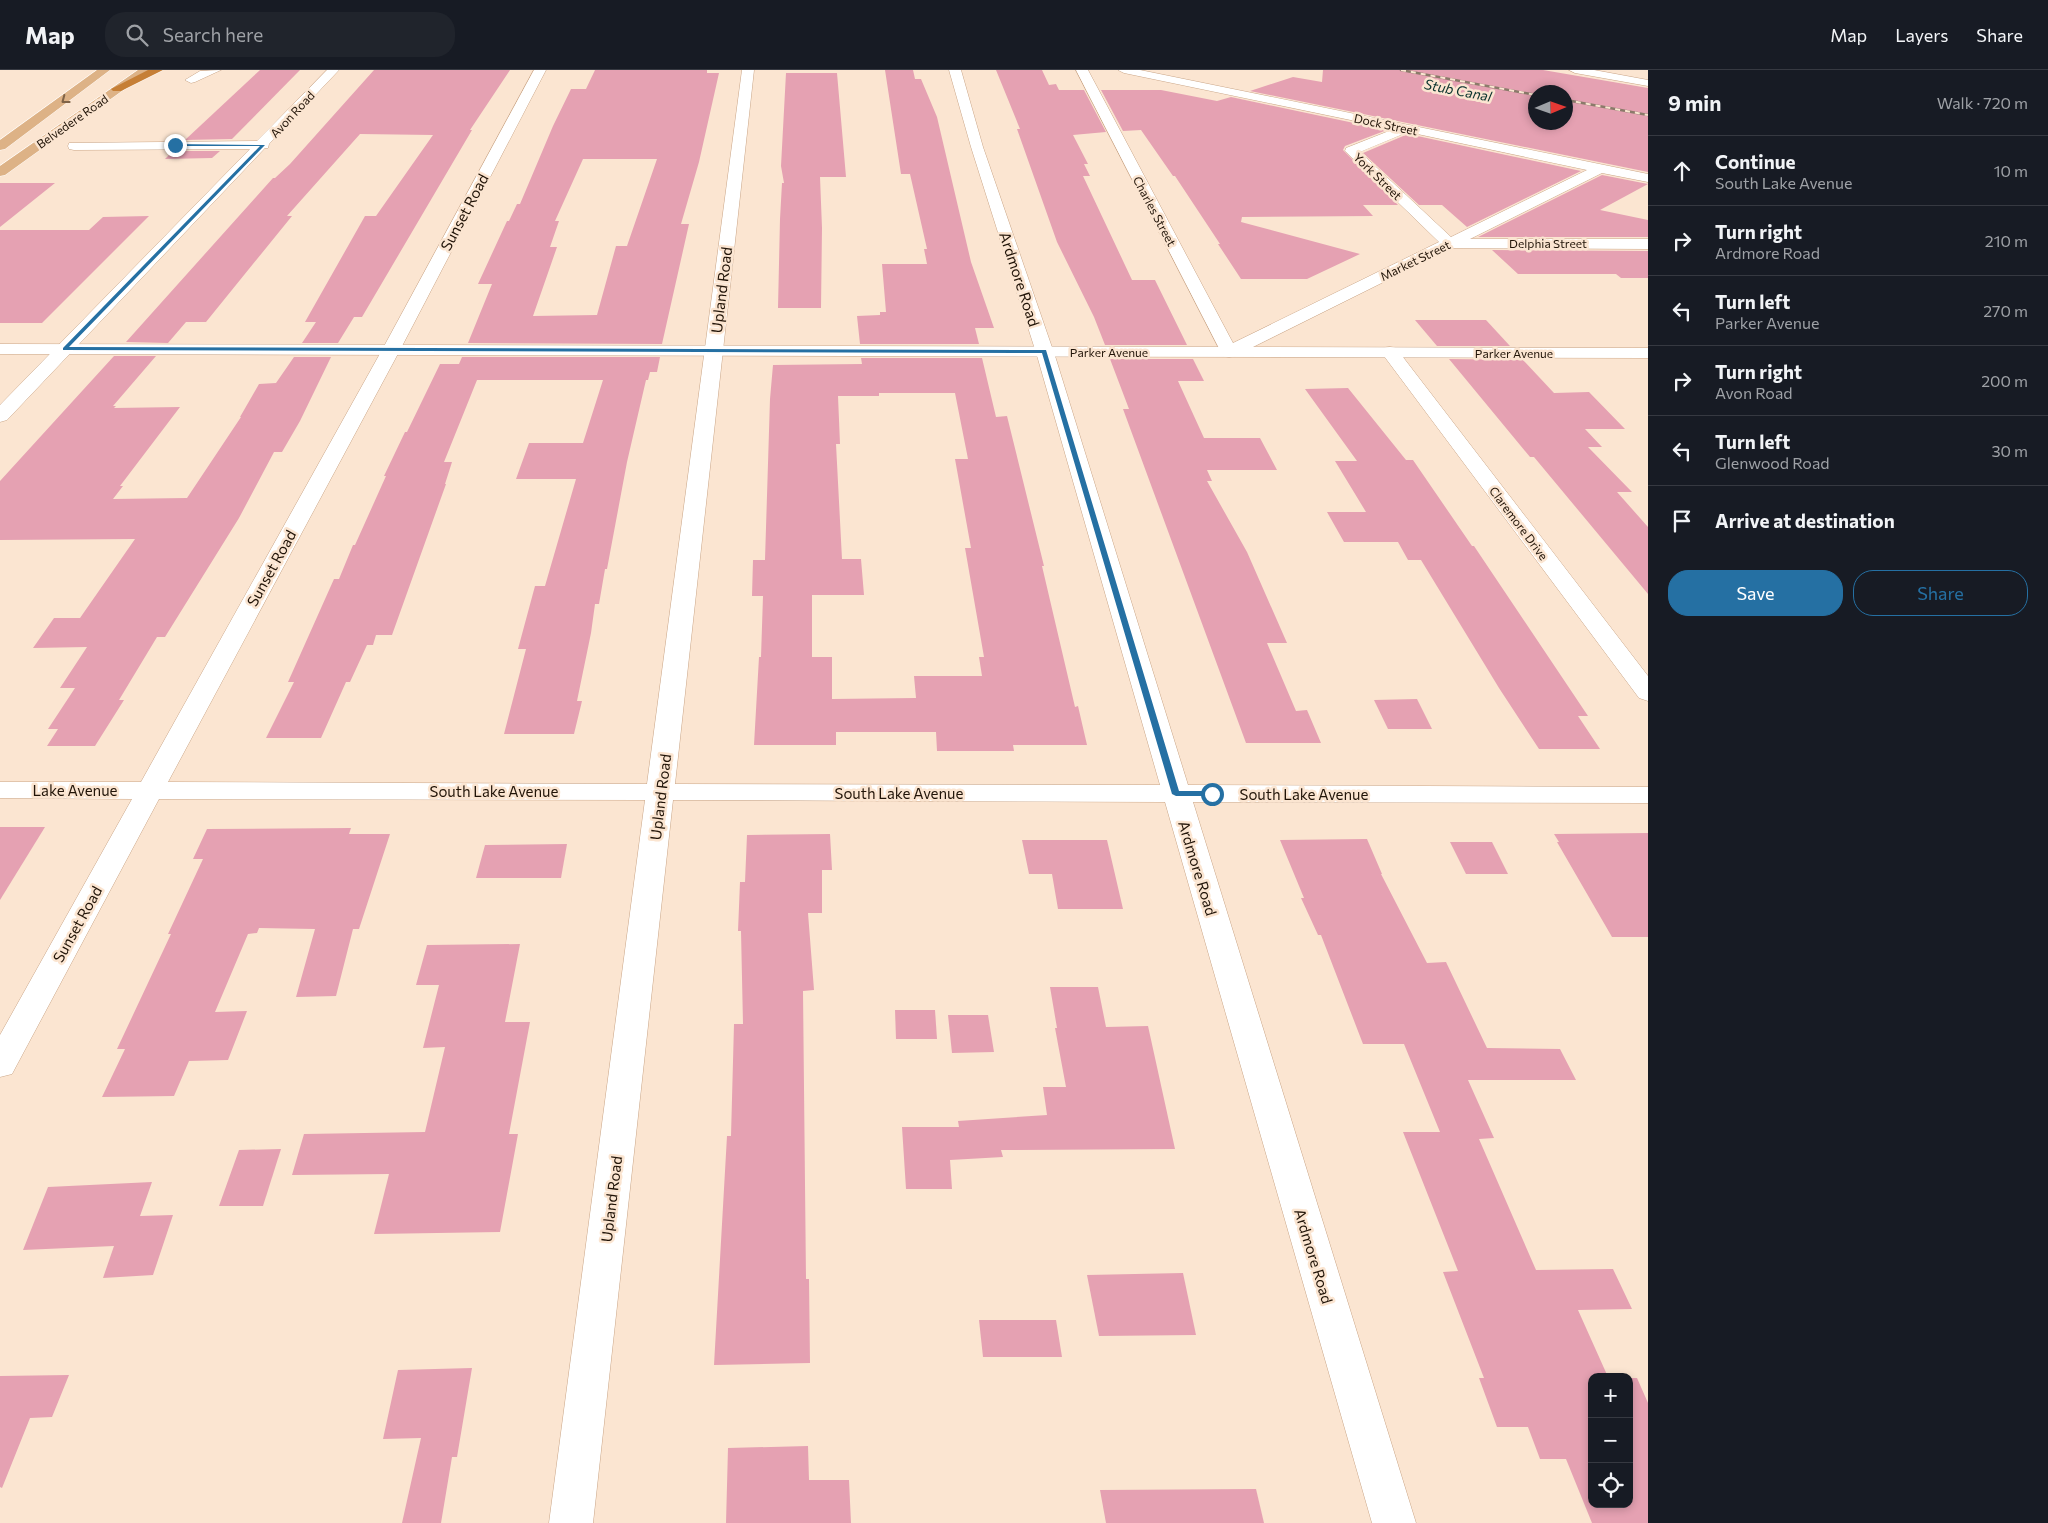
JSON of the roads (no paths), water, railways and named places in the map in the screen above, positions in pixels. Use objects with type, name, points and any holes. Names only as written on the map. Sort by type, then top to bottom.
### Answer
[{"type":"highway","points":[[117,89],[157,70]]},
{"type":"main road","name":"Belvedere Road","points":[[0,146],[104,70]]},
{"type":"main road","name":"Belvedere Road","points":[[0,172],[145,70]]},
{"type":"street","points":[[191,80],[215,70]]},
{"type":"street","name":"Avon Road","points":[[0,416],[263,145],[333,70]]},
{"type":"street","name":"Sunset Road","points":[[0,1065],[391,350],[540,70]]},
{"type":"street","name":"Upland Road","points":[[571,1523],[748,70]]},
{"type":"street","name":"Ardmore Road","points":[[955,70],[977,147],[1044,352],[1394,1523]]},
{"type":"street","name":"Charles Street","points":[[1082,70],[1229,352]]},
{"type":"street","name":"Dock Street","points":[[1124,70],[1648,178]]},
{"type":"street","points":[[1575,70],[1648,83]]},
{"type":"street","name":"York Street","points":[[1408,128],[1351,151],[1449,243]]},
{"type":"street","points":[[74,146],[263,145]]},
{"type":"street","name":"Market Street","points":[[1229,352],[1601,168]]},
{"type":"street","name":"Delphia Street","points":[[1449,243],[1648,244]]},
{"type":"street","name":"Parker Avenue","points":[[0,348],[1648,353]]},
{"type":"street","name":"Claremore Drive","points":[[1390,352],[1648,693]]},
{"type":"street","name":"Lake Avenue","points":[[0,790],[150,791]]},
{"type":"street","name":"South Lake Avenue","points":[[150,791],[1648,795]]},
{"type":"railway","points":[[1401,70],[1528,94]]},
{"type":"railway","points":[[1573,101],[1648,115]]},
{"type":"water label","name":"Stub Canal","points":[[1458,90]]}]
